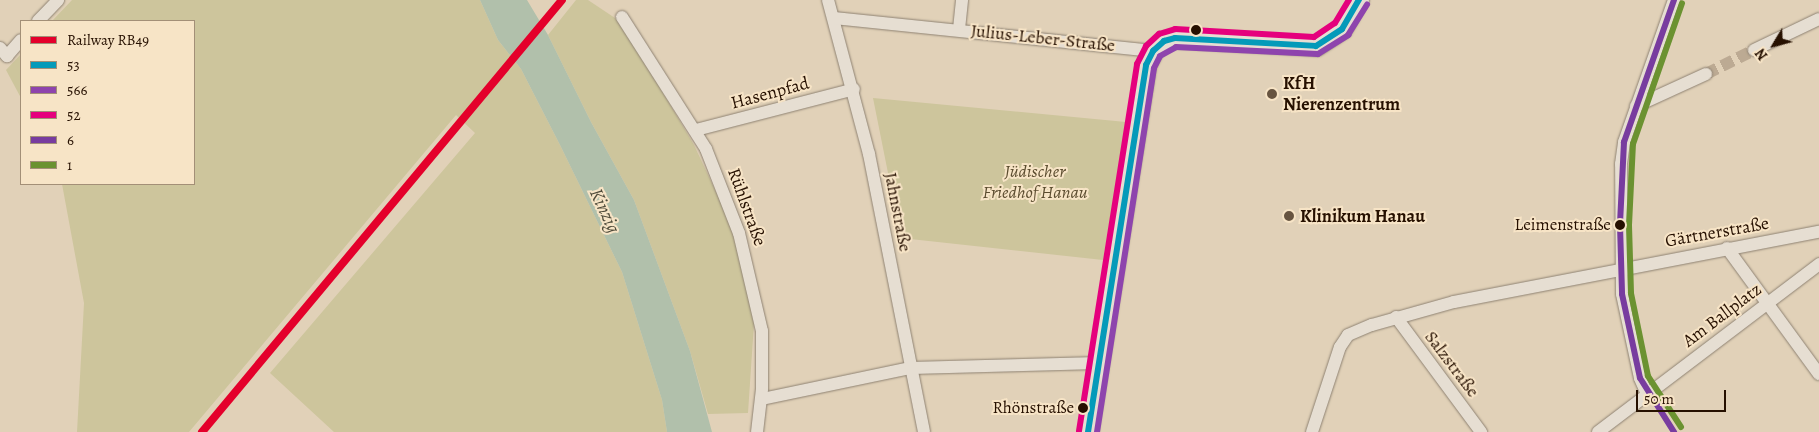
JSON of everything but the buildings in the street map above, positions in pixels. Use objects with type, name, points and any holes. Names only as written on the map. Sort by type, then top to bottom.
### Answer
[{"type":"street","points":[[39,20],[58,0]]},
{"type":"street","name":"Jahnstraße","points":[[828,0],[854,89],[924,432]]},
{"type":"street","points":[[959,29],[962,0]]},
{"type":"street","points":[[1647,394],[1625,310],[1621,268],[1622,153],[1636,106],[1674,0]]},
{"type":"street","points":[[1088,432],[1146,65],[1153,51],[1164,41],[1175,38],[1316,46],[1336,34],[1356,6]]},
{"type":"street","name":"Rühlstraße","points":[[622,17],[696,130],[733,216],[755,289],[762,331],[762,399],[757,432]]},
{"type":"street","name":"Julius-Leber-Straße","points":[[834,18],[959,29],[1153,51]]},
{"type":"street","points":[[1754,50],[1819,19]]},
{"type":"street","points":[[3,52],[20,41]]},
{"type":"street","points":[[1636,106],[1706,74]]},
{"type":"street","name":"Hasenpfad","points":[[696,130],[854,89]]},
{"type":"street","name":"Gärtnerstraße","points":[[1621,268],[1819,232]]},
{"type":"street","points":[[1727,248],[1819,374]]},
{"type":"street","name":"Am Ballplatz","points":[[1598,432],[1819,264]]},
{"type":"street","points":[[1312,432],[1343,341],[1356,331],[1396,317],[1621,268]]},
{"type":"street","name":"Salzstraße","points":[[1396,317],[1481,432]]},
{"type":"street","points":[[762,399],[911,368],[1098,364]]},
{"type":"green space","points":[[72,0],[480,0],[498,40],[521,69],[622,272],[662,400],[667,432],[334,432],[270,373],[475,133],[456,115],[189,432],[77,432],[84,303],[62,185],[195,185],[195,20],[53,20]]},
{"type":"green space","points":[[576,0],[588,0],[621,22],[694,145],[725,211],[747,277],[754,323],[748,413],[708,414],[690,351],[634,200],[591,122],[548,35]]},
{"type":"green space","points":[[20,55],[20,96],[6,70]]},
{"type":"green space","name":"Jüdischer Friedhof Hanau","points":[[873,98],[1126,122],[1103,260],[901,238]]},
{"type":"water","name":"Kinzig","points":[[480,0],[527,0],[548,35],[591,122],[634,200],[690,351],[712,432],[667,432],[662,400],[622,272],[521,69],[498,40]]},
{"type":"tunnel","points":[[1706,74],[1754,50]]},
{"type":"rail line","name":"RB49","points":[[202,432],[562,0]]},
{"type":"transit line","name":"52","points":[[1079,431],[1137,64],[1146,46],[1159,34],[1175,29],[1314,37],[1335,23],[1349,0]]},
{"type":"transit line","name":"53","points":[[1088,432],[1146,65],[1153,51],[1164,41],[1175,38],[1316,46],[1342,29],[1359,0]]},
{"type":"transit line","name":"6","points":[[1674,0],[1624,142],[1620,225],[1622,294],[1640,378],[1674,432]]},
{"type":"transit line","name":"1","points":[[1681,427],[1648,376],[1631,293],[1629,225],[1633,144],[1682,3]]},
{"type":"transit line","name":"566","points":[[1097,432],[1154,68],[1160,56],[1176,47],[1318,54],[1348,35],[1367,4]]},
{"type":"place","name":"KfH Nierenzentrum","points":[[1272,94]]},
{"type":"place","name":"Klinikum Hanau","points":[[1289,216]]},
{"type":"place","name":"Leimenstraße","points":[[1620,225]]},
{"type":"place","name":"Rhönstraße","points":[[1083,408]]}]
